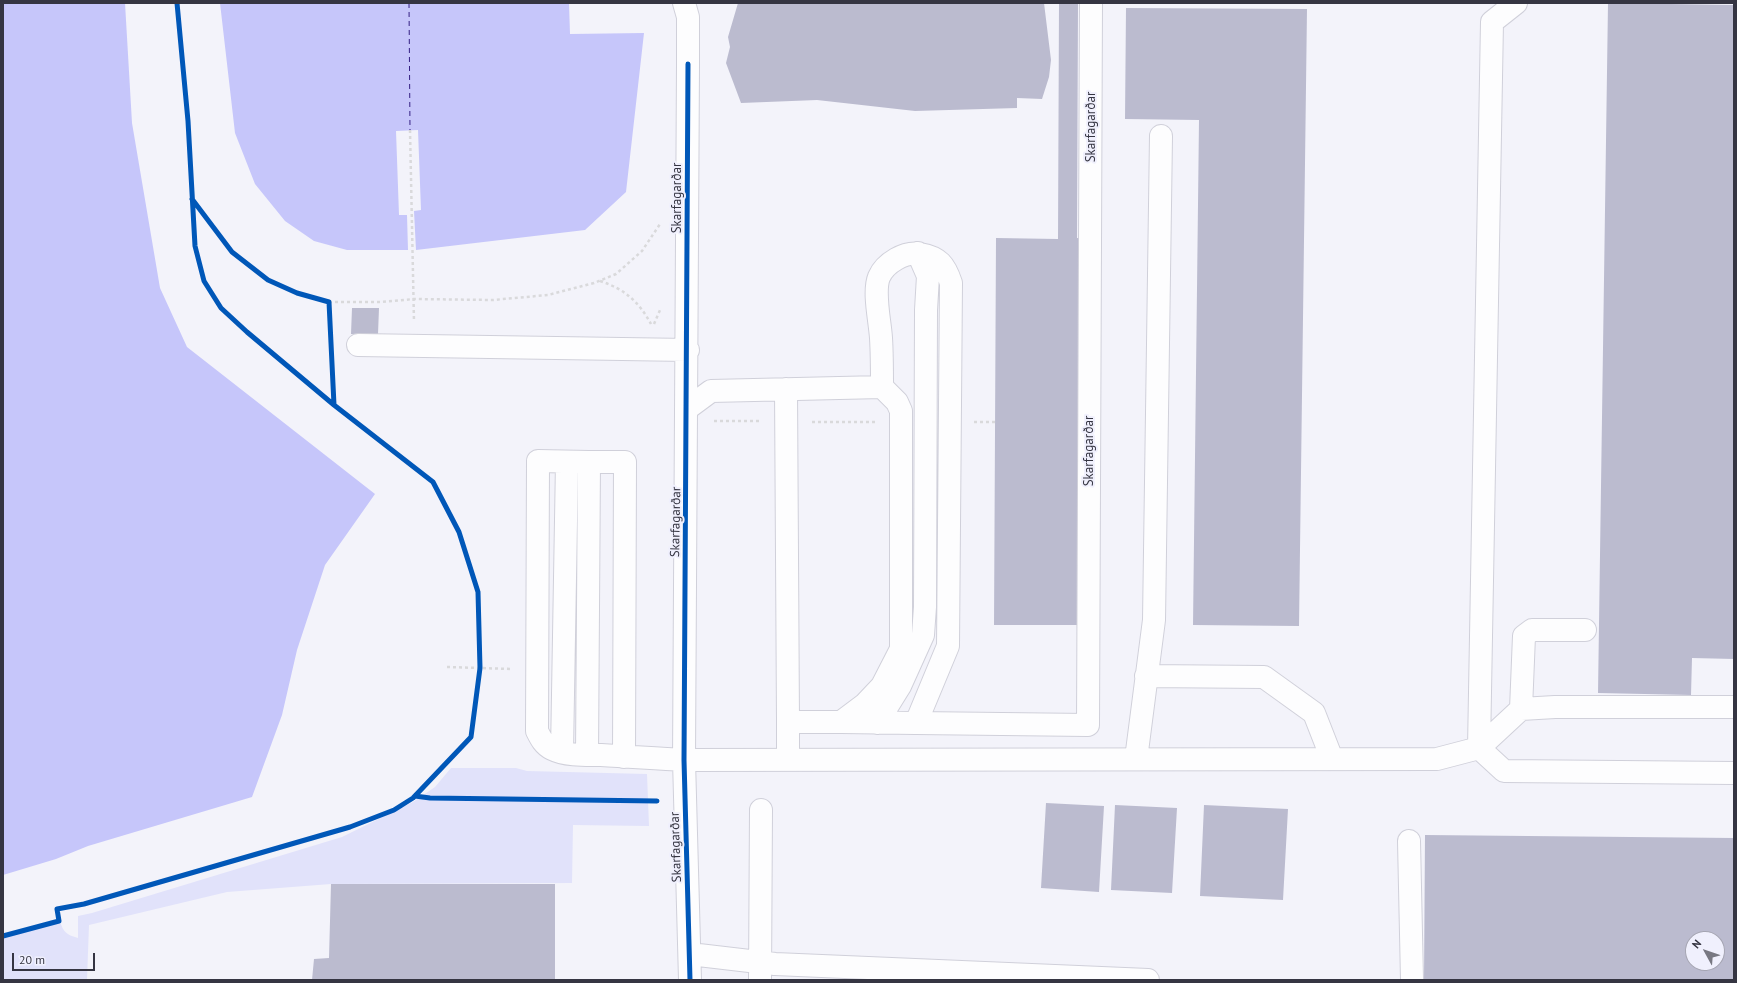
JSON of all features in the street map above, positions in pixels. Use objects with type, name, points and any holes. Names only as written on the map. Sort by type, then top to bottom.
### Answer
[{"type":"street","name":"Skarfagarðar","points":[[684,3],[688,17],[688,408],[684,760],[690,980]]},
{"type":"street","name":"Skarfagarðar","points":[[788,722],[1088,725],[1091,3]]},
{"type":"street","points":[[1516,3],[1492,22],[1479,748],[1504,771],[1734,773]]},
{"type":"street","points":[[1136,759],[1154,620],[1161,136]]},
{"type":"street","points":[[882,387],[881,339],[877,294],[879,276],[889,265],[902,256],[918,253],[934,257],[945,267],[951,283],[948,646],[916,723]]},
{"type":"street","points":[[877,723],[900,686],[922,636],[925,607],[926,310],[928,276],[918,253]]},
{"type":"street","points":[[358,345],[688,350]]},
{"type":"street","points":[[688,408],[711,391],[882,387],[898,402],[902,422],[901,649],[882,686],[865,704],[841,722]]},
{"type":"street","points":[[786,389],[788,760]]},
{"type":"street","points":[[624,757],[625,462],[538,461],[537,731],[542,742],[553,749],[562,752],[587,755],[624,757],[684,760],[1437,759],[1479,748],[1521,709],[1555,707],[1734,707]]},
{"type":"street","points":[[562,752],[567,462]]},
{"type":"street","points":[[587,755],[589,462]]},
{"type":"street","points":[[1521,709],[1524,636],[1532,630],[1585,630]]},
{"type":"street","points":[[1146,676],[1264,677],[1314,713],[1332,759]]},
{"type":"street","points":[[760,971],[761,810]]},
{"type":"street","points":[[1409,841],[1412,980]]},
{"type":"street","points":[[690,954],[760,971],[1148,980]]},
{"type":"path","points":[[410,130],[414,346]]},
{"type":"path","points":[[330,302],[381,302],[414,299],[493,300],[548,295],[600,281],[616,274],[642,251],[658,228],[662,218]]},
{"type":"path","points":[[600,281],[613,285],[626,293],[642,309],[653,328]]},
{"type":"path","points":[[712,428],[712,421],[902,422]]},
{"type":"path","points":[[950,423],[995,422]]},
{"type":"path","points":[[447,667],[538,671]]},
{"type":"shaded area","points":[[451,768],[516,768],[527,771],[647,774],[649,826],[573,825],[572,883],[331,884],[227,892],[89,925],[87,980],[3,980],[3,938],[60,921],[66,932],[71,936],[78,938],[78,916],[342,837],[413,802],[435,787]]},
{"type":"water","points":[[3,3],[125,3],[132,123],[160,288],[187,347],[375,494],[325,565],[297,650],[282,715],[252,797],[88,846],[56,859],[3,875]]},
{"type":"water","points":[[220,3],[569,3],[570,34],[644,33],[626,192],[585,230],[416,250],[347,250],[314,241],[285,221],[255,184],[235,133]]},
{"type":"pier","points":[[418,130],[421,210],[414,211],[416,250],[408,250],[407,215],[399,215],[396,131]]},
{"type":"building","points":[[738,3],[1044,3],[1051,60],[1049,77],[1042,99],[1017,98],[1017,108],[915,111],[817,100],[741,103],[726,63],[730,47],[728,37]]},
{"type":"building","points":[[1059,3],[1078,3],[1077,238],[1086,239],[1083,625],[994,625],[996,238],[1058,239]]},
{"type":"building","points":[[1608,3],[1734,5],[1734,659],[1692,658],[1691,695],[1598,693]]},
{"type":"building","points":[[1126,8],[1307,9],[1299,626],[1193,625],[1199,120],[1125,119]]},
{"type":"building","points":[[352,308],[379,308],[378,334],[351,334]]},
{"type":"building","points":[[1046,803],[1104,806],[1099,892],[1041,888]]},
{"type":"building","points":[[1115,805],[1177,808],[1172,893],[1111,890]]},
{"type":"building","points":[[1204,805],[1288,809],[1283,900],[1200,896]]},
{"type":"building","points":[[1425,835],[1734,838],[1734,980],[1424,980]]},
{"type":"building","points":[[331,884],[555,884],[555,980],[312,980],[314,959],[329,958]]},
{"type":"ferry route","points":[[409,3],[410,130]]},
{"type":"cycle path","points":[[3,936],[59,921],[57,909],[84,904],[350,827],[394,810],[413,798],[471,737],[480,668],[478,592],[459,532],[433,482],[334,405],[247,332],[221,308],[204,281],[195,246],[188,121],[177,3]]},
{"type":"cycle path","points":[[688,64],[684,760],[690,980]]},
{"type":"cycle path","points":[[192,199],[232,252],[268,280],[297,293],[329,302],[334,405]]},
{"type":"cycle path","points":[[415,796],[430,798],[657,801]]}]
